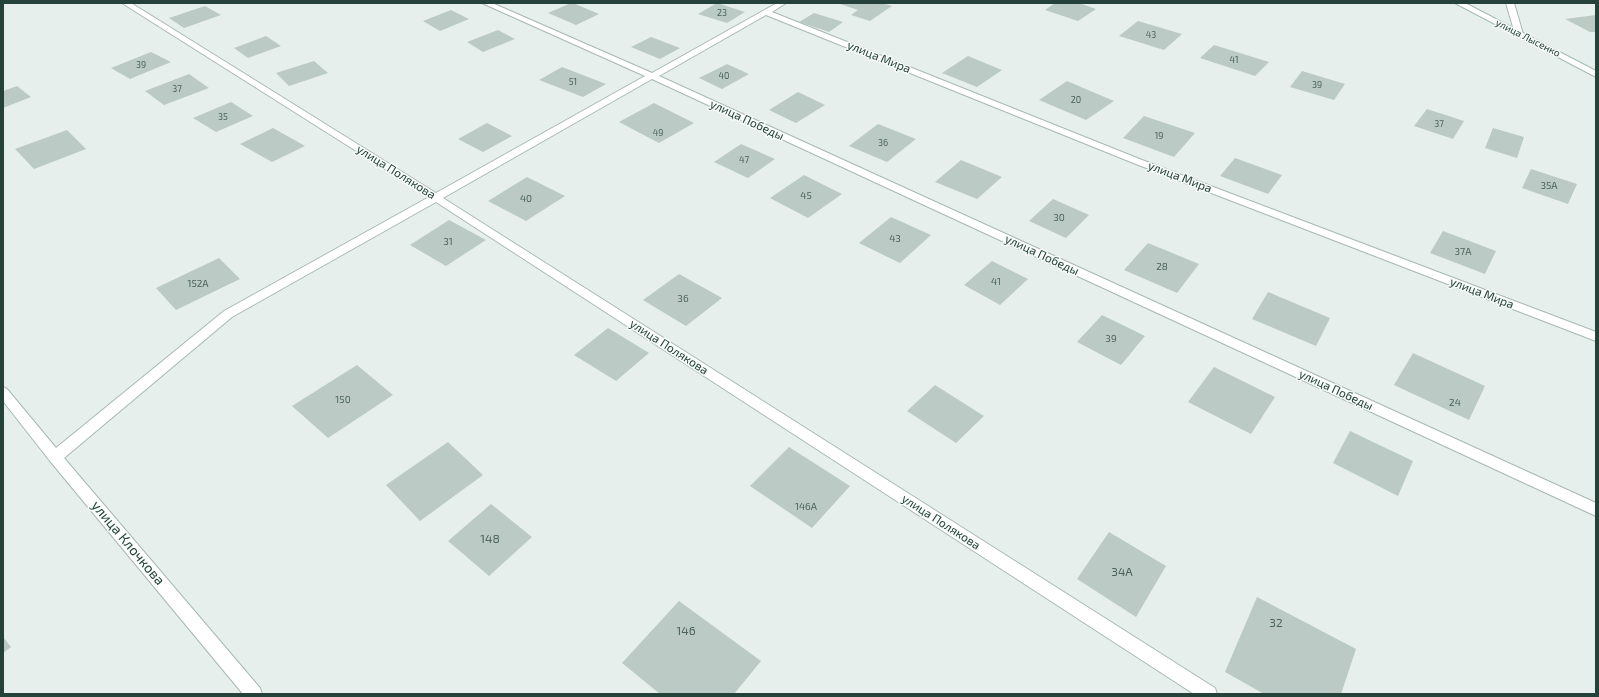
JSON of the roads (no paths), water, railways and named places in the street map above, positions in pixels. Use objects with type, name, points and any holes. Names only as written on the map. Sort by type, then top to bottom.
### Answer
[{"type":"street","name":"улица Полякова","points":[[126,3],[437,198],[1210,694]]},
{"type":"street","name":"улица Победы","points":[[486,3],[652,76],[1596,510]]},
{"type":"street","points":[[55,457],[228,314],[782,3]]},
{"type":"street","name":"улица Лысенко","points":[[1459,3],[1596,74]]},
{"type":"street","points":[[1510,3],[1519,34]]},
{"type":"street","name":"улица Мира","points":[[766,12],[1146,164],[1596,337]]},
{"type":"street","name":"улица Клочкова","points":[[3,392],[55,457],[254,694]]}]
